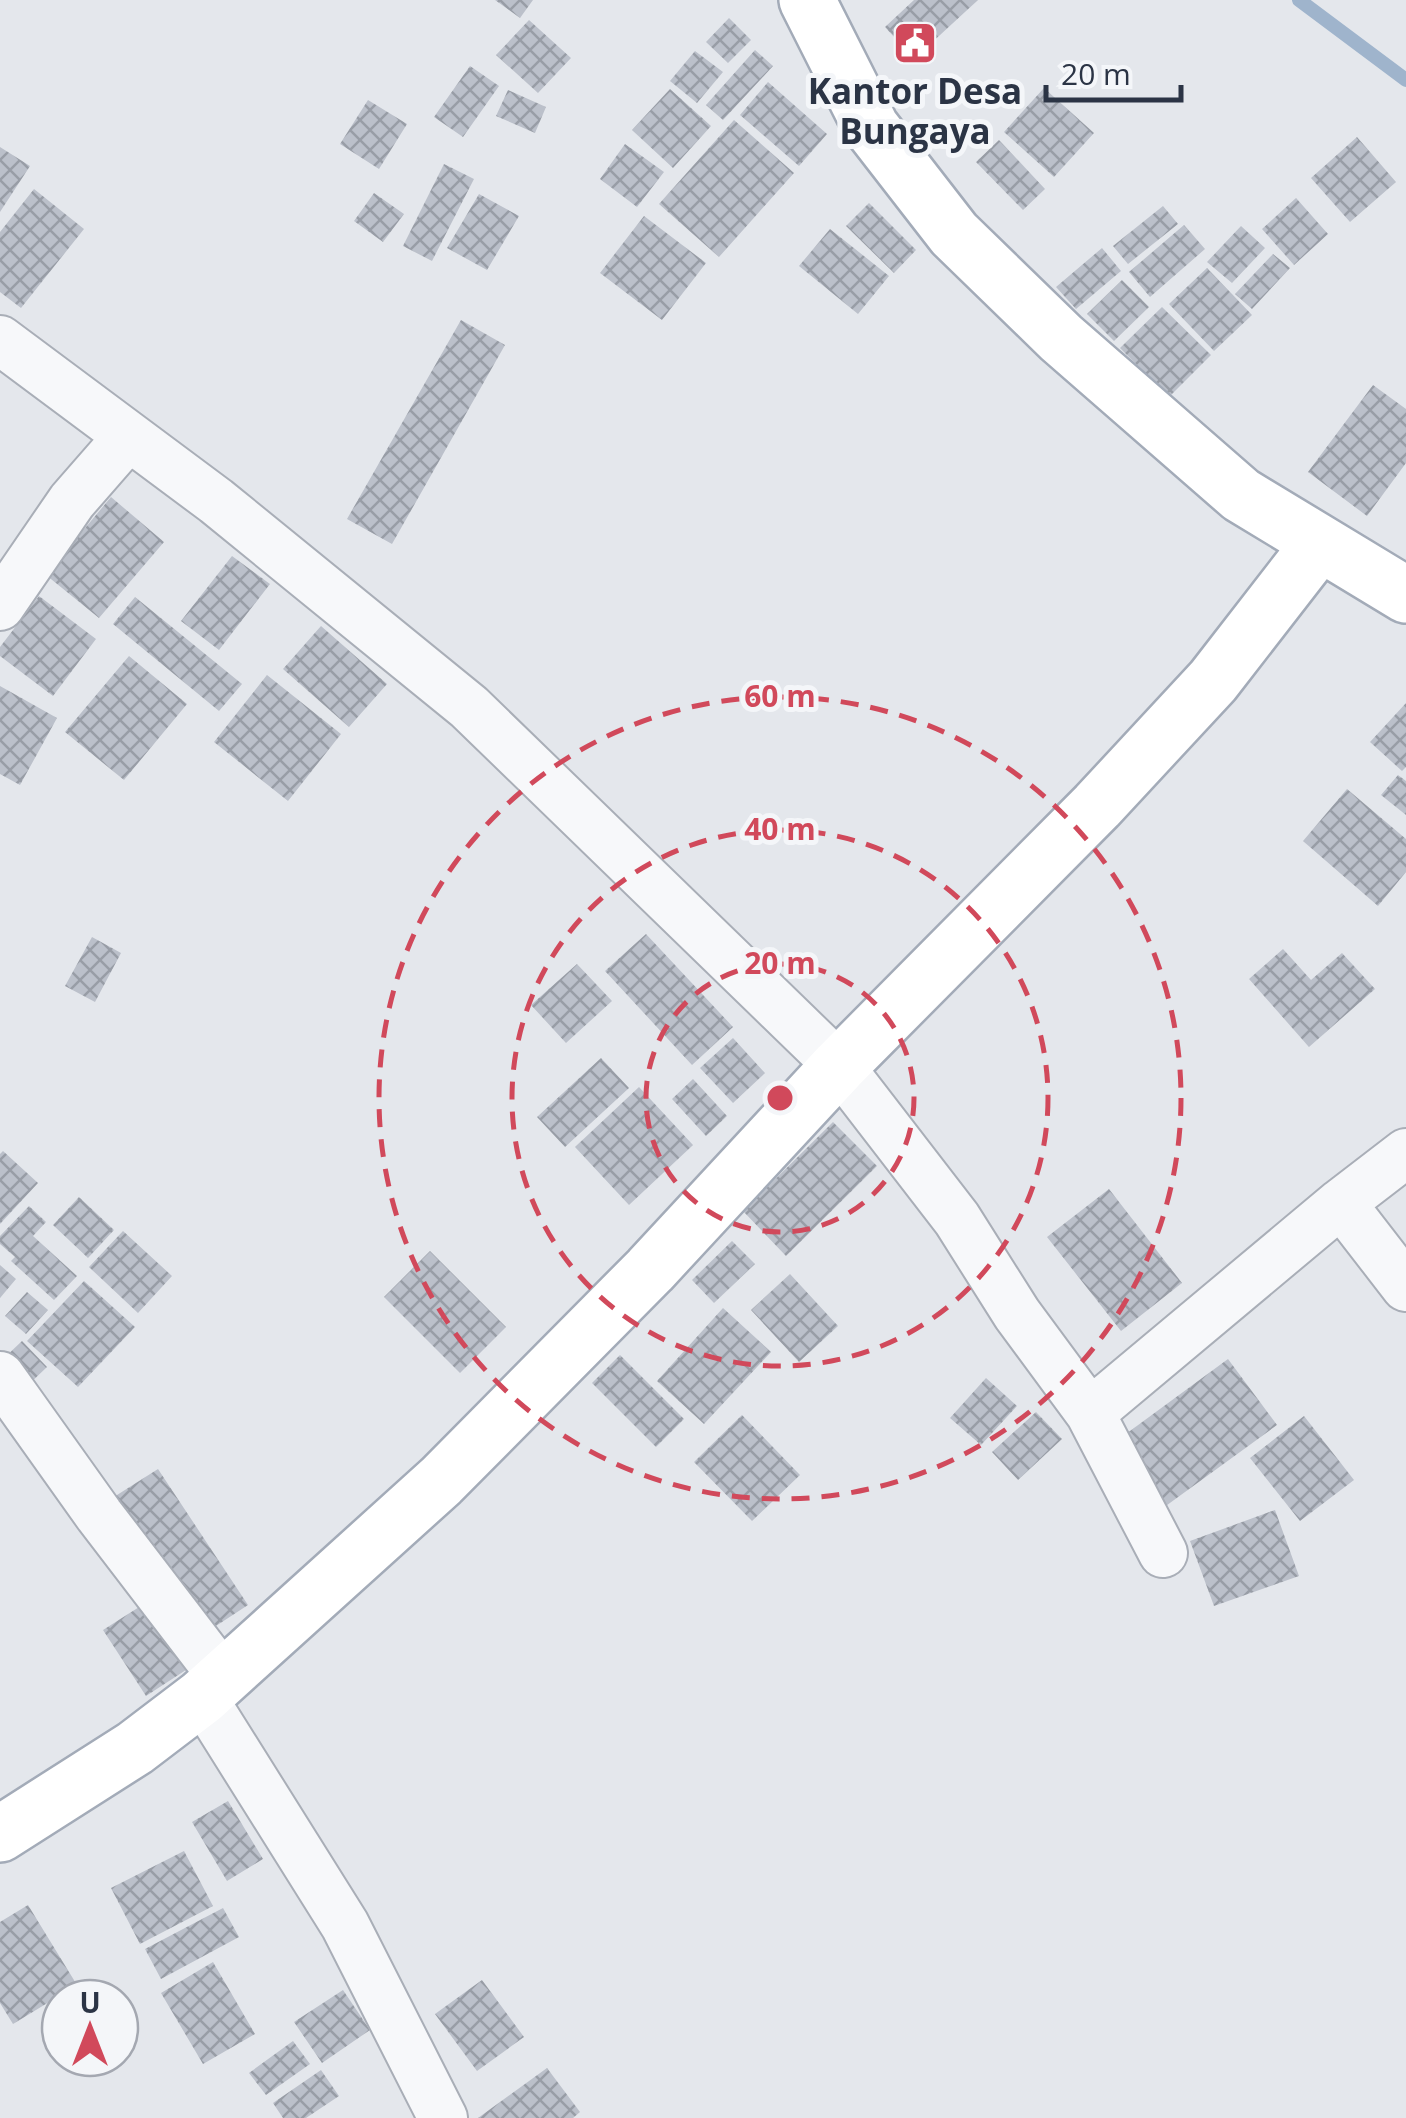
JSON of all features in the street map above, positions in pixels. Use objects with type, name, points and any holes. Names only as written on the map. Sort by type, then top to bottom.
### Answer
[{"type":"main road","points":[[807,0],[871,127],[954,234],[1061,338],[1240,495],[1406,595]]},
{"type":"main road","points":[[0,1834],[136,1748],[212,1687],[441,1480],[650,1270],[839,1066],[995,912],[1200,695],[1320,543]]},
{"type":"street","points":[[0,340],[216,501],[469,706],[839,1066],[957,1219],[1018,1314],[1090,1413],[1163,1553]]},
{"type":"street","points":[[0,606],[72,501],[127,438]]},
{"type":"street","points":[[1090,1413],[1406,1153]]},
{"type":"street","points":[[1341,1203],[1406,1287]]},
{"type":"street","points":[[0,1376],[99,1514],[212,1687],[346,1924],[443,2118]]},
{"type":"building","points":[[495,0],[533,0],[520,18]]},
{"type":"building","name":"Kantor Desa Bungaya","points":[[914,0],[978,0],[914,59],[885,27]]},
{"type":"building","points":[[729,18],[751,40],[728,63],[706,42]]},
{"type":"building","points":[[529,20],[571,58],[538,93],[496,55]]},
{"type":"building","points":[[755,50],[773,66],[723,120],[706,105]]},
{"type":"building","points":[[695,51],[723,72],[697,103],[670,81]]},
{"type":"building","points":[[470,66],[499,86],[463,137],[434,117]]},
{"type":"building","points":[[768,82],[827,134],[799,166],[740,115]]},
{"type":"building","points":[[1044,88],[1094,133],[1054,177],[1004,132]]},
{"type":"building","points":[[670,89],[711,126],[673,168],[632,130]]},
{"type":"building","points":[[508,90],[546,107],[535,133],[496,116]]},
{"type":"building","points":[[368,100],[407,124],[379,169],[340,144]]},
{"type":"building","points":[[734,120],[794,173],[719,257],[659,204]]},
{"type":"building","points":[[1357,137],[1396,182],[1350,222],[1311,178]]},
{"type":"building","points":[[999,140],[1045,189],[1023,210],[976,162]]},
{"type":"building","points":[[625,144],[664,172],[637,207],[600,179]]},
{"type":"building","points":[[0,147],[30,166],[0,212]]},
{"type":"building","points":[[444,164],[474,179],[432,261],[403,246]]},
{"type":"building","points":[[34,189],[84,229],[21,308],[0,292],[0,232]]},
{"type":"building","points":[[374,193],[404,214],[383,242],[354,221]]},
{"type":"building","points":[[479,194],[519,216],[487,270],[447,248]]},
{"type":"building","points":[[1296,198],[1328,234],[1294,265],[1262,229]]},
{"type":"building","points":[[869,203],[916,250],[894,273],[846,226]]},
{"type":"building","points":[[1163,206],[1178,224],[1128,264],[1113,246]]},
{"type":"building","points":[[644,216],[706,263],[662,320],[600,273]]},
{"type":"building","points":[[1184,225],[1205,249],[1150,297],[1129,272]]},
{"type":"building","points":[[1241,226],[1265,248],[1232,283],[1207,262]]},
{"type":"building","points":[[830,229],[889,276],[858,314],[799,266]]},
{"type":"building","points":[[1102,248],[1121,271],[1076,309],[1056,287]]},
{"type":"building","points":[[1273,254],[1290,268],[1252,309],[1235,294]]},
{"type":"building","points":[[1207,268],[1252,315],[1214,351],[1169,304]]},
{"type":"building","points":[[1122,280],[1149,307],[1114,341],[1087,314]]},
{"type":"building","points":[[1162,307],[1211,355],[1169,397],[1120,348]]},
{"type":"building","points":[[461,320],[505,345],[392,544],[347,519]]},
{"type":"building","points":[[1373,385],[1406,409],[1406,463],[1367,516],[1308,472]]},
{"type":"building","points":[[111,497],[164,542],[99,618],[46,575]]},
{"type":"building","points":[[232,556],[270,584],[219,650],[181,621]]},
{"type":"building","points":[[39,596],[96,639],[53,696],[0,656],[0,647]]},
{"type":"building","points":[[135,597],[242,684],[219,711],[113,624]]},
{"type":"building","points":[[321,626],[387,684],[349,727],[283,669]]},
{"type":"building","points":[[129,656],[187,704],[124,780],[65,732]]},
{"type":"building","points":[[267,675],[341,734],[288,801],[214,742]]},
{"type":"building","points":[[0,686],[57,718],[20,785],[0,774]]},
{"type":"building","points":[[1406,703],[1406,767],[1402,771],[1370,742]]},
{"type":"building","points":[[1398,775],[1406,781],[1406,815],[1381,795]]},
{"type":"building","points":[[1347,789],[1406,839],[1406,872],[1378,906],[1303,841]]},
{"type":"building","points":[[646,934],[733,1027],[692,1065],[605,971]]},
{"type":"building","points":[[92,937],[121,953],[95,1002],[65,986]]},
{"type":"building","points":[[1283,949],[1311,980],[1342,953],[1375,989],[1309,1047],[1249,979]]},
{"type":"building","points":[[577,964],[612,1001],[566,1043],[531,1005]]},
{"type":"building","points":[[733,1038],[765,1073],[733,1103],[700,1068]]},
{"type":"building","points":[[601,1058],[629,1088],[565,1147],[537,1117]]},
{"type":"building","points":[[693,1079],[727,1116],[706,1136],[672,1099]]},
{"type":"building","points":[[639,1087],[693,1145],[629,1205],[575,1147]]},
{"type":"building","points":[[833,1122],[877,1166],[786,1256],[743,1211]]},
{"type":"building","points":[[3,1151],[38,1183],[0,1224],[0,1154]]},
{"type":"building","points":[[1109,1189],[1182,1283],[1121,1331],[1047,1237]]},
{"type":"building","points":[[79,1197],[114,1230],[88,1258],[53,1225]]},
{"type":"building","points":[[29,1206],[46,1222],[33,1236],[77,1276],[54,1300],[11,1261],[15,1257],[0,1244],[0,1236]]},
{"type":"building","points":[[123,1231],[172,1276],[138,1313],[89,1267]]},
{"type":"building","points":[[732,1241],[755,1264],[714,1303],[692,1280]]},
{"type":"building","points":[[430,1251],[506,1327],[460,1373],[384,1297]]},
{"type":"building","points":[[0,1265],[16,1279],[0,1298]]},
{"type":"building","points":[[790,1274],[838,1326],[799,1362],[751,1310]]},
{"type":"building","points":[[84,1281],[135,1327],[78,1387],[27,1341]]},
{"type":"building","points":[[27,1292],[48,1310],[26,1334],[5,1316]]},
{"type":"building","points":[[723,1308],[771,1352],[704,1424],[657,1381]]},
{"type":"building","points":[[22,1341],[47,1367],[26,1387],[1,1361]]},
{"type":"building","points":[[620,1355],[684,1419],[656,1447],[592,1383]]},
{"type":"building","points":[[1228,1359],[1277,1425],[1163,1508],[1115,1442]]},
{"type":"building","points":[[986,1378],[1017,1406],[981,1445],[950,1418]]},
{"type":"building","points":[[1036,1412],[1062,1439],[1018,1480],[992,1452]]},
{"type":"building","points":[[742,1415],[800,1475],[752,1521],[694,1462]]},
{"type":"building","points":[[1304,1416],[1354,1480],[1300,1521],[1250,1458]]},
{"type":"building","points":[[158,1469],[248,1605],[196,1639],[106,1502]]},
{"type":"building","points":[[1275,1510],[1299,1576],[1214,1606],[1190,1541]]},
{"type":"building","points":[[147,1602],[189,1668],[146,1696],[103,1630]]},
{"type":"building","points":[[228,1801],[263,1859],[227,1881],[192,1822]]},
{"type":"building","points":[[184,1851],[213,1906],[140,1944],[111,1888]]},
{"type":"building","points":[[28,1905],[73,1978],[40,1978],[40,2008],[13,2024],[0,2003],[0,1922]]},
{"type":"building","points":[[223,1908],[239,1937],[161,1979],[145,1949]]},
{"type":"building","points":[[213,1962],[255,2034],[203,2064],[161,1993]]},
{"type":"building","points":[[482,1980],[524,2037],[477,2071],[435,2014]]},
{"type":"building","points":[[343,1990],[370,2030],[322,2063],[294,2022]]},
{"type":"building","points":[[293,2041],[310,2064],[266,2095],[249,2073]]},
{"type":"building","points":[[547,2068],[580,2112],[573,2118],[478,2118]]},
{"type":"building","points":[[321,2070],[339,2096],[306,2118],[283,2118],[273,2103]]},
{"type":"waterway","points":[[1299,0],[1406,80]]},
{"type":"place","name":"Kantor Desa Bungaya","points":[[915,43]]}]
